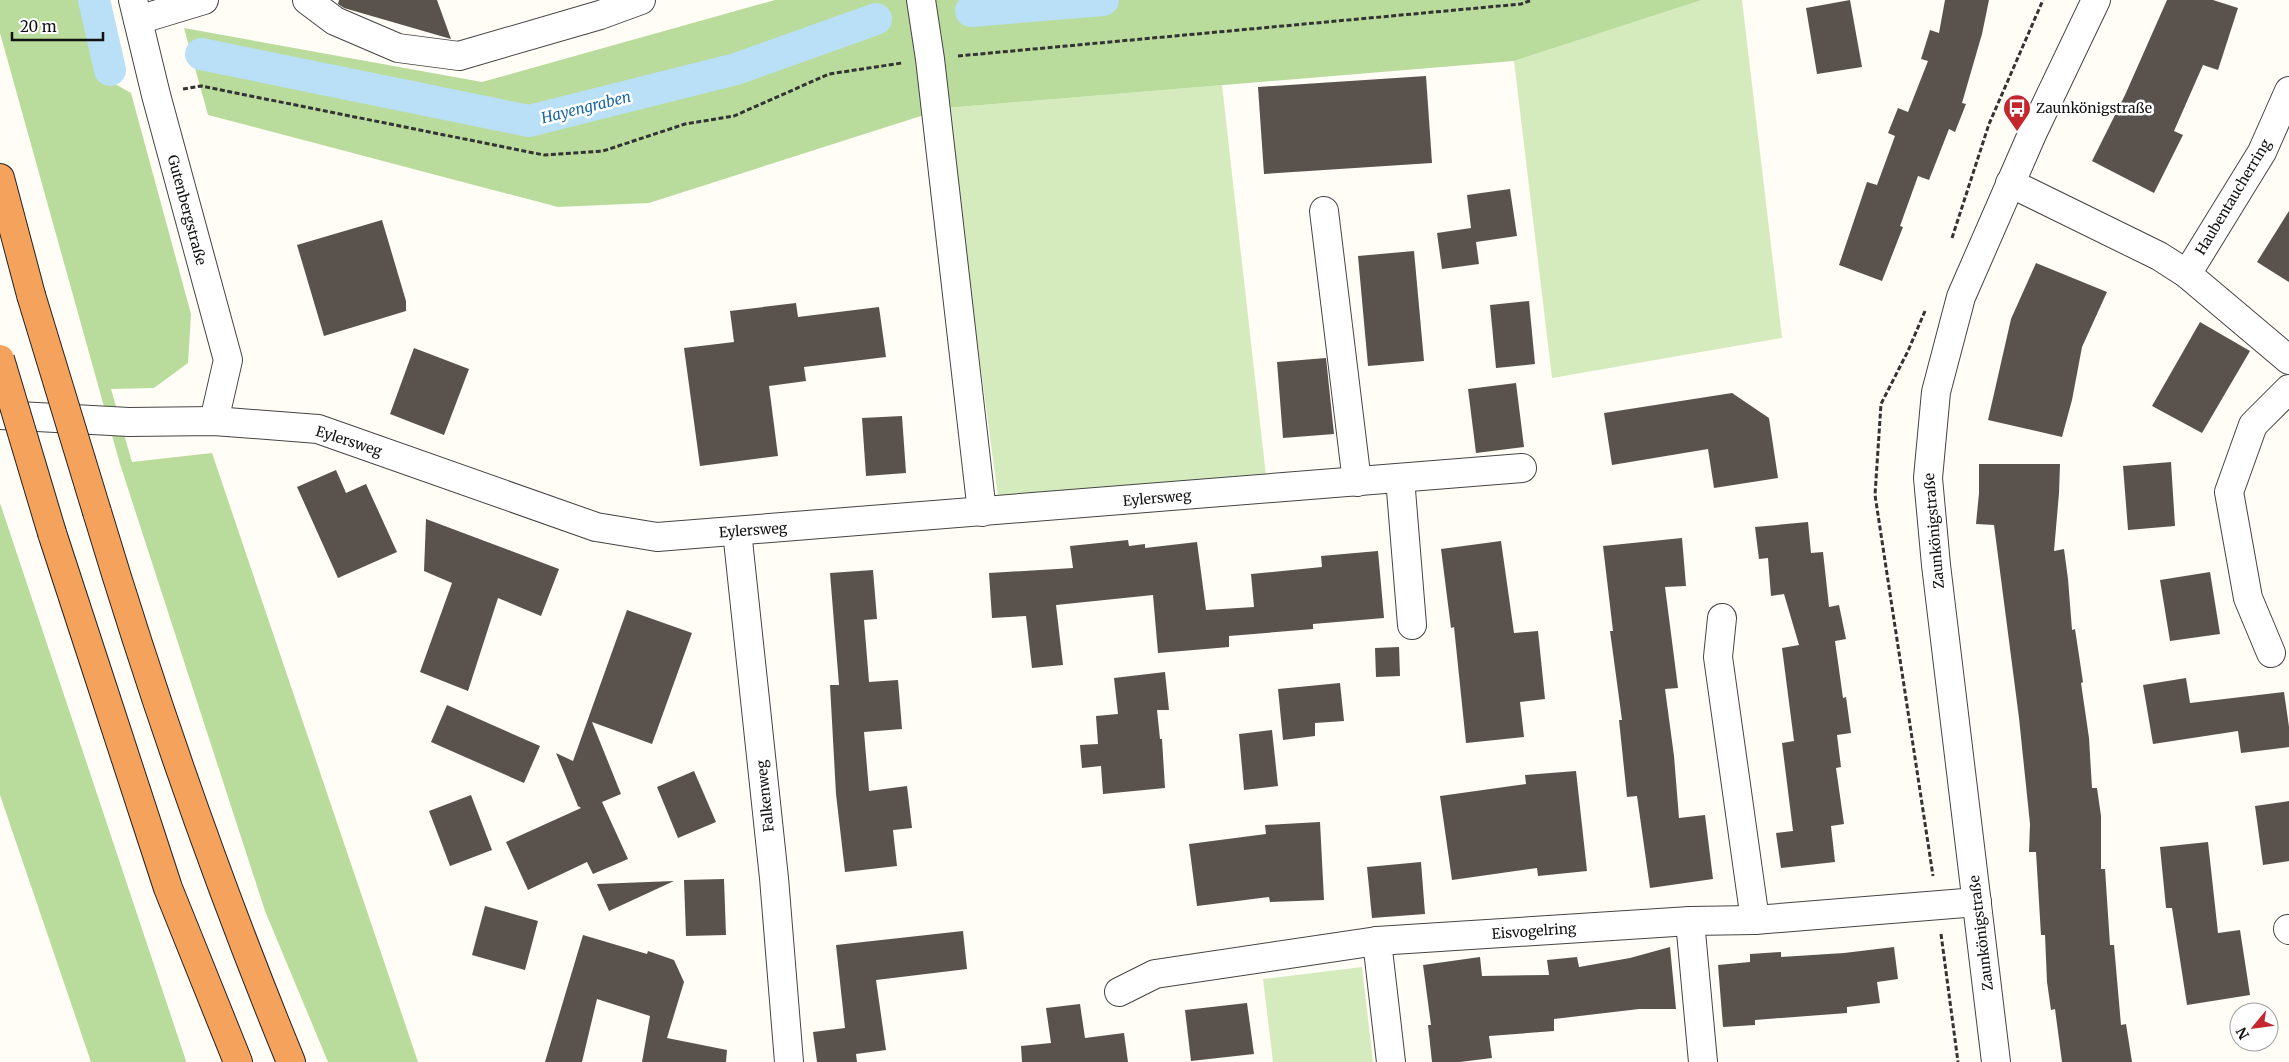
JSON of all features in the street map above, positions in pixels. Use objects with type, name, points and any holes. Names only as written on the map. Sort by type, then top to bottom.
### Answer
[{"type":"highway","points":[[0,178],[31,295],[126,609],[167,731],[253,969],[292,1062]]},
{"type":"highway","points":[[0,359],[52,533],[168,888],[238,1062]]},
{"type":"street","points":[[135,10],[204,0]]},
{"type":"street","points":[[308,0],[335,21],[398,48],[459,56],[600,15],[641,0]]},
{"type":"street","points":[[921,0],[930,59],[982,512]]},
{"type":"street","name":"Zaunkönigstraße","points":[[1996,1062],[1936,565],[1928,478],[1936,392],[1961,297],[2010,182],[2096,0]]},
{"type":"street","name":"Gutenbergstraße","points":[[135,10],[156,95],[228,360],[214,421]]},
{"type":"street","name":"Haubentaucherring","points":[[2187,274],[2262,152],[2289,91]]},
{"type":"street","points":[[2010,182],[2159,256],[2187,274],[2289,360]]},
{"type":"street","points":[[1324,211],[1357,482]]},
{"type":"street","points":[[2271,653],[2248,598],[2229,492],[2254,425],[2289,389]]},
{"type":"street","name":"Eylersweg","points":[[0,415],[129,422],[214,421],[318,429],[596,528],[657,537],[1522,468]]},
{"type":"street","points":[[1400,478],[1412,625]]},
{"type":"street","name":"Falkenweg","points":[[737,531],[774,878],[789,1062]]},
{"type":"street","points":[[1722,618],[1718,657],[1755,920]]},
{"type":"street","name":"Eisvogelring","points":[[1119,992],[1155,974],[1377,941],[1690,921],[1755,920],[1978,902]]},
{"type":"street","points":[[1690,921],[1703,1062]]},
{"type":"street","points":[[1377,941],[1391,1062]]},
{"type":"path","points":[[156,95],[201,86],[544,155],[603,151],[685,124],[734,116],[828,74],[930,59],[1521,4],[1532,0]]},
{"type":"green space","points":[[0,0],[84,0],[101,76],[131,93],[191,314],[188,363],[154,388],[111,389],[132,462],[212,453],[418,1062],[328,1062],[265,911],[120,464],[0,33]]},
{"type":"green space","points":[[775,0],[1702,0],[1514,61],[946,108],[649,203],[558,207],[208,115],[184,28],[482,82]]},
{"type":"green space","points":[[1702,0],[1742,0],[1782,338],[1552,378],[1514,61]]},
{"type":"green space","points":[[1222,85],[1266,476],[998,497],[946,108]]},
{"type":"green space","points":[[0,503],[186,1062],[91,1062],[0,795]]},
{"type":"green space","points":[[1362,967],[1373,1062],[1273,1062],[1263,979]]},
{"type":"building","points":[[339,0],[437,0],[451,39],[344,8],[338,4]]},
{"type":"building","points":[[1850,0],[1862,67],[1817,74],[1806,8]]},
{"type":"building","points":[[1945,0],[1989,0],[1982,34],[1962,103],[1966,104],[1955,132],[1949,129],[1929,180],[1918,176],[1900,226],[1903,227],[1882,281],[1839,265],[1867,182],[1877,185],[1895,136],[1888,133],[1898,108],[1908,112],[1928,61],[1921,59],[1930,30],[1939,33]]},
{"type":"building","points":[[2167,0],[2213,0],[2238,8],[2218,70],[2203,65],[2174,131],[2183,135],[2154,193],[2092,161],[2125,95]]},
{"type":"building","points":[[1426,76],[1432,163],[1264,174],[1258,87]]},
{"type":"building","points":[[1510,189],[1517,236],[1476,242],[1479,264],[1442,269],[1437,233],[1471,228],[1467,195]]},
{"type":"building","points":[[2289,211],[2289,282],[2257,262]]},
{"type":"building","points":[[382,220],[406,301],[406,311],[324,336],[297,245]]},
{"type":"building","points":[[1414,251],[1424,361],[1368,366],[1358,256]]},
{"type":"building","points":[[2036,263],[2107,292],[2082,347],[2072,400],[2062,437],[1988,420],[2011,319]]},
{"type":"building","points":[[1529,301],[1535,364],[1496,368],[1490,305]]},
{"type":"building","points":[[796,303],[798,317],[879,307],[886,357],[804,367],[806,381],[769,386],[778,456],[700,466],[684,348],[734,342],[730,311]]},
{"type":"building","points":[[2200,322],[2250,351],[2202,433],[2152,406]]},
{"type":"building","points":[[414,348],[469,369],[444,435],[390,414]]},
{"type":"building","points":[[1326,358],[1334,434],[1283,438],[1277,362]]},
{"type":"building","points":[[1516,383],[1524,447],[1476,453],[1468,389]]},
{"type":"building","points":[[1732,393],[1769,418],[1778,478],[1714,488],[1708,449],[1612,465],[1604,413]]},
{"type":"building","points":[[902,416],[906,473],[866,476],[862,418]]},
{"type":"building","points":[[2171,462],[2175,526],[2128,530],[2123,466]]},
{"type":"building","points":[[1979,464],[2060,464],[2054,551],[2064,549],[2072,630],[2075,629],[2083,682],[2081,683],[2089,738],[2092,788],[2097,788],[2101,816],[2101,869],[2105,869],[2110,945],[2114,945],[2121,1025],[2126,1024],[2132,1062],[2062,1062],[2055,1009],[2051,1010],[2047,982],[2045,935],[2041,935],[2036,852],[2029,852],[2030,824],[2019,718],[1994,525],[1976,524]]},
{"type":"building","points":[[336,470],[346,493],[366,484],[397,552],[338,578],[297,487]]},
{"type":"building","points":[[426,519],[559,569],[541,616],[498,598],[468,691],[420,672],[452,583],[424,571]]},
{"type":"building","points":[[1808,522],[1811,553],[1823,552],[1829,607],[1839,605],[1846,639],[1835,641],[1843,698],[1846,697],[1851,733],[1837,735],[1841,767],[1836,768],[1844,824],[1831,826],[1835,862],[1781,868],[1776,833],[1793,831],[1782,743],[1794,741],[1782,648],[1799,645],[1784,594],[1771,596],[1768,558],[1759,559],[1755,527]]},
{"type":"building","points":[[1682,538],[1686,586],[1665,587],[1678,688],[1665,689],[1674,756],[1679,818],[1705,815],[1713,879],[1650,888],[1637,796],[1627,797],[1619,720],[1622,720],[1610,631],[1613,631],[1603,546]]},
{"type":"building","points":[[1128,540],[1129,546],[1145,544],[1145,548],[1197,542],[1206,610],[1254,607],[1251,574],[1322,567],[1321,556],[1378,551],[1384,618],[1313,624],[1313,629],[1229,636],[1229,647],[1158,653],[1153,595],[1056,605],[1063,665],[1032,668],[1026,616],[992,618],[989,573],[1073,568],[1070,546]]},
{"type":"building","points":[[1501,541],[1514,633],[1538,631],[1545,699],[1520,702],[1524,737],[1466,743],[1454,627],[1451,628],[1441,549]]},
{"type":"building","points":[[873,570],[877,619],[864,620],[869,682],[898,680],[902,729],[864,732],[869,791],[907,786],[912,828],[893,830],[897,866],[845,872],[836,794],[830,685],[839,685],[830,573]]},
{"type":"building","points":[[2210,572],[2220,634],[2170,641],[2160,580]]},
{"type":"building","points":[[627,610],[692,633],[652,744],[592,722],[621,794],[602,802],[628,859],[593,874],[587,862],[528,890],[506,842],[581,808],[578,806],[556,753],[573,761]]},
{"type":"building","points":[[1399,647],[1400,676],[1376,677],[1375,648]]},
{"type":"building","points":[[1165,672],[1169,710],[1157,710],[1160,739],[1162,739],[1165,788],[1103,794],[1101,766],[1082,768],[1080,745],[1098,744],[1096,716],[1118,714],[1114,678]]},
{"type":"building","points":[[2186,678],[2190,703],[2284,692],[2289,727],[2289,747],[2241,753],[2238,731],[2153,744],[2143,685]]},
{"type":"building","points":[[1340,683],[1344,721],[1315,723],[1315,736],[1283,740],[1278,689]]},
{"type":"building","points":[[447,705],[540,746],[524,783],[431,742]]},
{"type":"building","points":[[1272,730],[1278,786],[1244,790],[1239,734]]},
{"type":"building","points":[[694,771],[716,822],[678,838],[657,787]]},
{"type":"building","points":[[1576,771],[1587,871],[1538,876],[1537,868],[1452,880],[1440,796],[1526,784],[1525,775]]},
{"type":"building","points":[[471,795],[492,850],[450,866],[429,811]]},
{"type":"building","points":[[2289,801],[2289,861],[2263,865],[2255,806]]},
{"type":"building","points":[[1320,822],[1324,900],[1270,902],[1269,897],[1197,906],[1189,844],[1266,834],[1265,825]]},
{"type":"building","points":[[2208,842],[2218,933],[2240,930],[2250,995],[2187,1005],[2172,908],[2166,908],[2160,847]]},
{"type":"building","points":[[1421,862],[1425,914],[1372,918],[1367,867]]},
{"type":"building","points":[[724,879],[726,935],[686,936],[684,880]]},
{"type":"building","points":[[674,881],[609,911],[597,884]]},
{"type":"building","points":[[485,906],[538,921],[525,970],[472,955]]},
{"type":"building","points":[[963,931],[967,969],[876,980],[886,1050],[856,1054],[857,1062],[817,1062],[813,1032],[845,1028],[836,945]]},
{"type":"building","points":[[583,935],[647,954],[648,951],[674,960],[684,982],[667,1038],[727,1050],[726,1062],[642,1062],[650,1016],[597,999],[582,1062],[545,1062]]},
{"type":"building","points":[[1670,947],[1676,1009],[1639,1009],[1554,1019],[1554,1031],[1489,1036],[1492,1058],[1460,1062],[1432,1062],[1428,1025],[1431,1025],[1423,965],[1480,957],[1482,976],[1549,975],[1547,960],[1577,957],[1579,967],[1630,958]]},
{"type":"building","points":[[1894,947],[1898,979],[1877,982],[1880,1003],[1847,1007],[1847,1013],[1755,1020],[1755,1025],[1723,1027],[1718,965],[1750,962],[1750,954],[1781,952],[1781,957],[1844,953]]},
{"type":"building","points":[[1247,1003],[1254,1054],[1191,1061],[1185,1010]]},
{"type":"building","points":[[1080,1004],[1085,1038],[1124,1033],[1128,1062],[1022,1062],[1021,1046],[1051,1043],[1046,1008]]},
{"type":"waterway","name":"Hayengraben","points":[[94,0],[110,70]]},
{"type":"waterway","name":"Hayengraben","points":[[971,11],[1103,0]]},
{"type":"waterway","name":"Hayengraben","points":[[201,54],[529,121],[736,69],[876,19]]},
{"type":"place","name":"Zaunkönigstraße","points":[[2017,132]]}]
